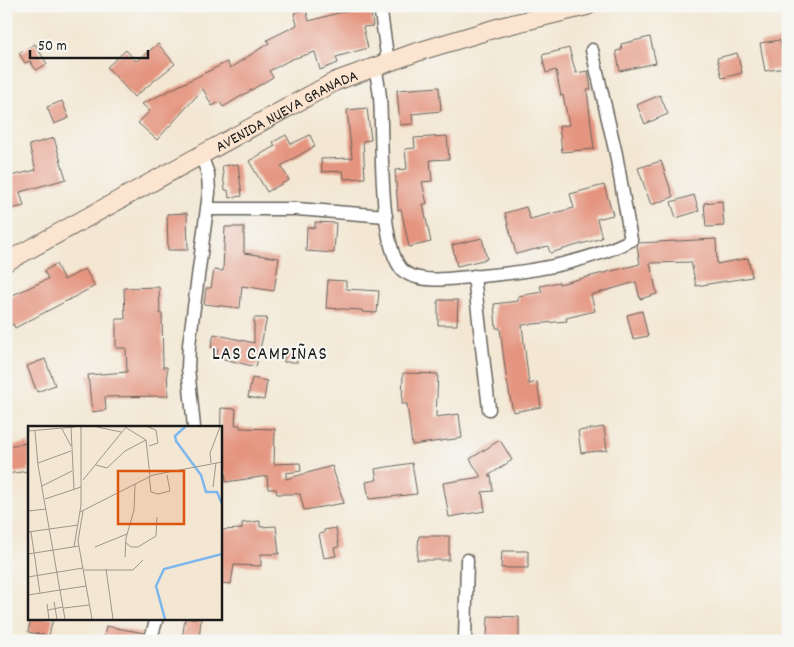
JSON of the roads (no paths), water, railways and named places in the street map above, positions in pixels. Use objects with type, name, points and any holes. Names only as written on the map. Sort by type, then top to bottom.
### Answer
[{"type":"street","points":[[380,6],[382,64],[380,97],[386,216],[394,255],[405,273],[426,279],[474,276],[564,263],[599,254],[631,240],[616,154],[592,50]]},
{"type":"street","name":"AVENIDA NUEVA GRANADA","points":[[6,262],[316,91],[382,64],[500,27],[587,6]]},
{"type":"street","points":[[194,426],[188,368],[189,344],[208,209],[209,183],[201,155]]},
{"type":"street","points":[[208,209],[296,208],[386,216]]},
{"type":"street","points":[[474,276],[489,409]]},
{"type":"street","points":[[465,641],[468,560]]},
{"type":"street","points":[[150,641],[156,620]]},
{"type":"district","name":"LAS CAMPIÑAS","points":[[270,352]]}]
